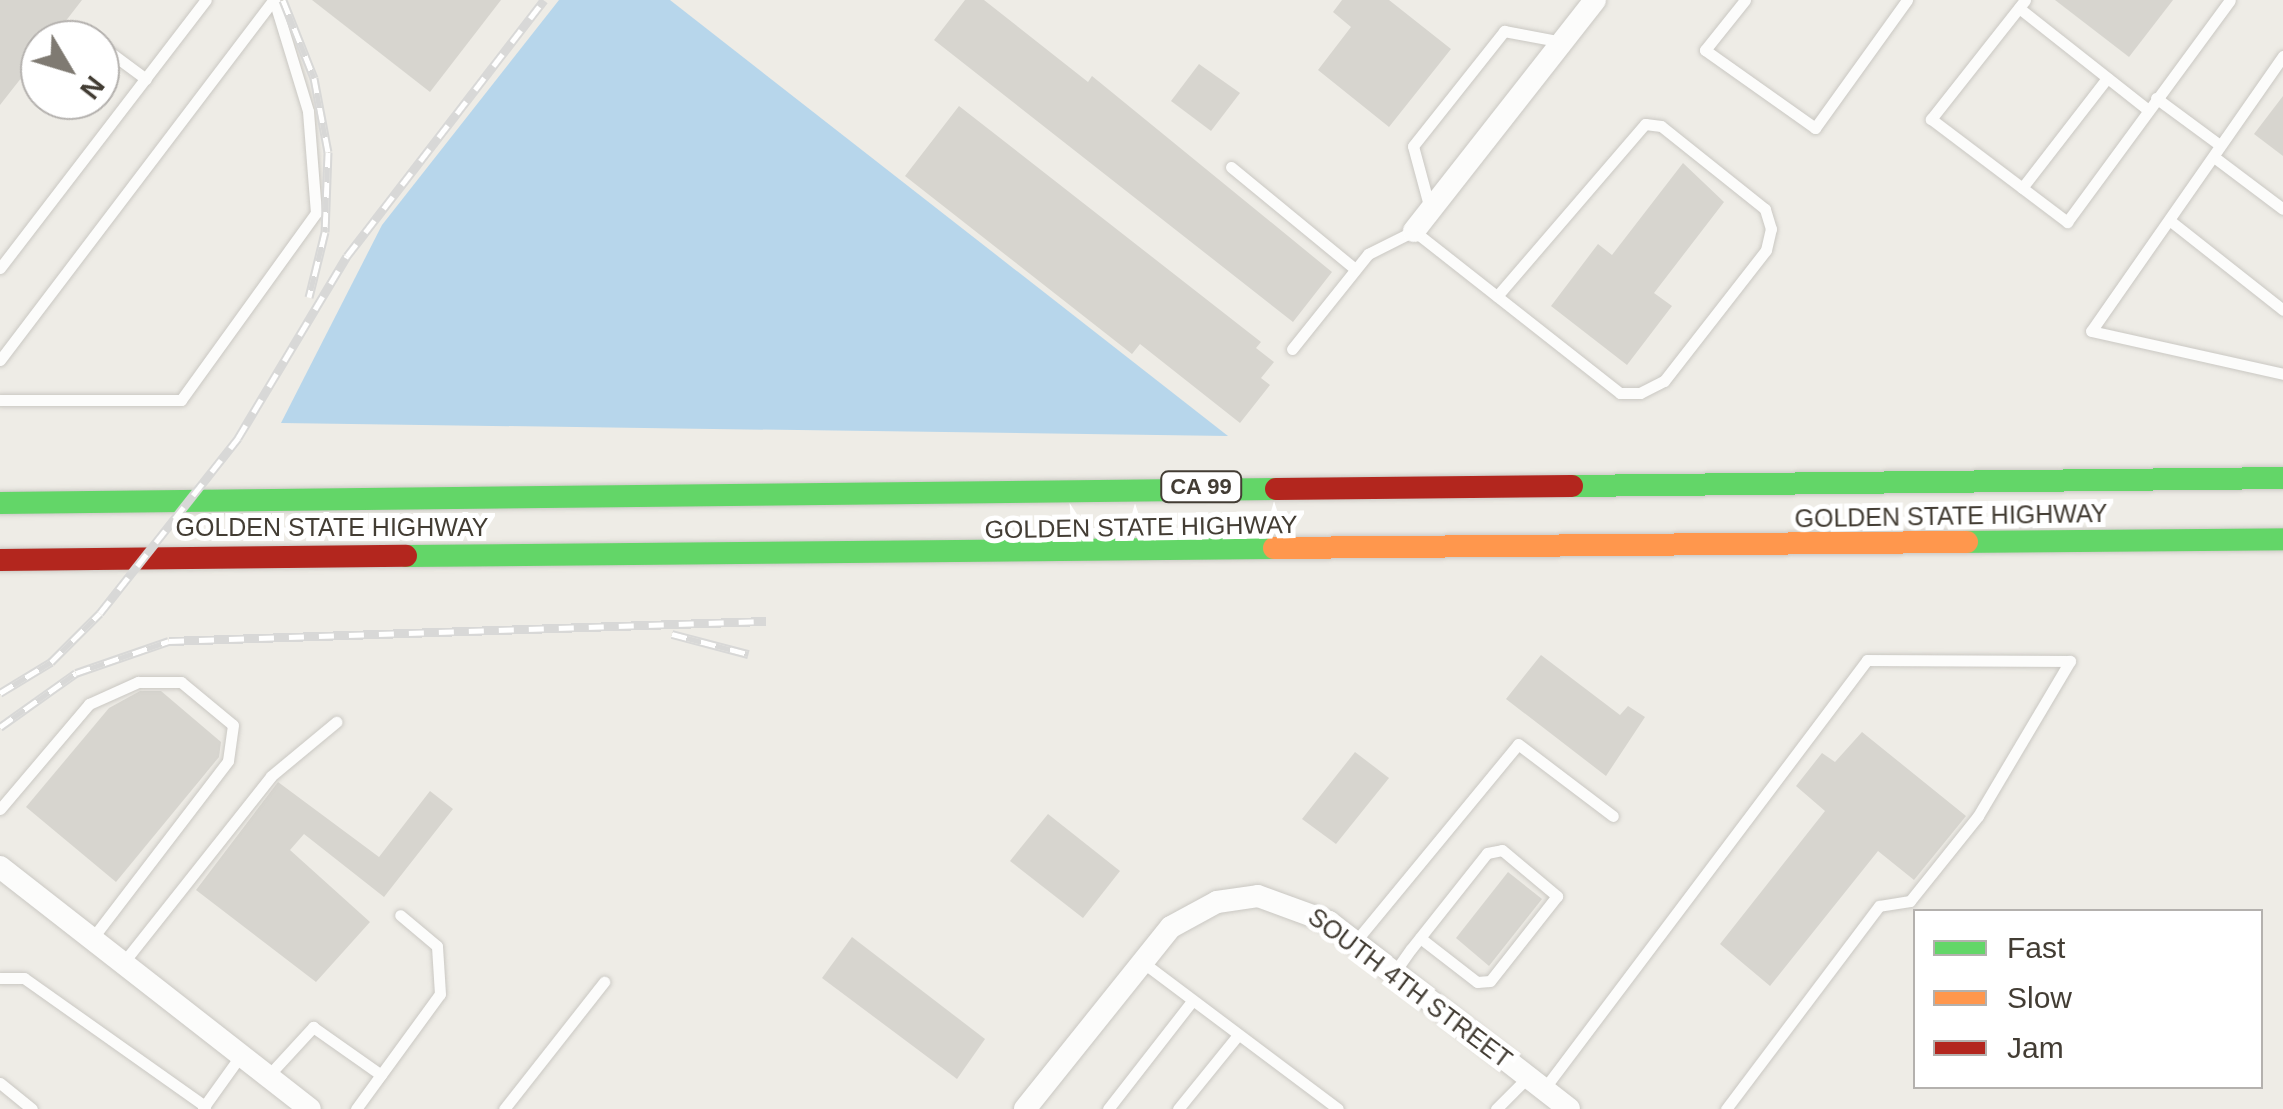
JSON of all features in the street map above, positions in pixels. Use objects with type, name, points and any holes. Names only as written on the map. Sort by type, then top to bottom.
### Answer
[{"type":"highway","name":"GOLDEN STATE HIGHWAY","points":[[0,503],[2283,478]]},
{"type":"highway","name":"GOLDEN STATE HIGHWAY","points":[[0,560],[2283,539]]},
{"type":"highway","points":[[2213,540],[2283,548]]},
{"type":"street","points":[[1414,231],[1595,0]]},
{"type":"street","points":[[0,866],[310,1109]]},
{"type":"street","name":"SOUTH 4TH STREET","points":[[1141,961],[1183,918],[1238,896],[1298,904],[1355,942],[1569,1109]]},
{"type":"street","points":[[1026,1109],[1141,961]]},
{"type":"lane","points":[[0,268],[206,0]]},
{"type":"lane","points":[[0,360],[274,0]]},
{"type":"lane","points":[[0,400],[182,400],[316,213],[308,111],[274,0]]},
{"type":"lane","points":[[1745,0],[1704,50],[1815,128],[1907,0]]},
{"type":"lane","points":[[2148,110],[2022,4],[1931,119],[2067,222],[2230,0]]},
{"type":"lane","points":[[1430,210],[1413,146],[1504,31],[1562,42]]},
{"type":"lane","points":[[2283,56],[2217,143],[2218,160],[2091,331],[2283,374]]},
{"type":"lane","points":[[120,59],[146,78]]},
{"type":"lane","points":[[2022,188],[2107,78]]},
{"type":"lane","points":[[2156,98],[2217,143]]},
{"type":"lane","points":[[1292,349],[1356,269],[1414,231],[1620,393],[1640,393],[1664,381],[1766,250],[1771,229],[1765,209],[1661,126],[1645,124],[1497,296]]},
{"type":"lane","points":[[2218,160],[2283,209]]},
{"type":"lane","points":[[1231,167],[1356,269]]},
{"type":"lane","points":[[2173,223],[2283,310]]},
{"type":"lane","points":[[1496,1109],[1536,1083],[1867,660],[2070,661],[1978,816],[1910,900],[1880,906],[1726,1109]]},
{"type":"lane","points":[[0,810],[89,704],[138,682],[181,682],[233,725],[228,760],[92,939]]},
{"type":"lane","points":[[123,963],[271,776],[336,722]]},
{"type":"lane","points":[[1355,942],[1518,744],[1613,816]]},
{"type":"lane","points":[[1394,973],[1420,938],[1487,853],[1502,850],[1554,886],[1553,906],[1490,980],[1476,982],[1420,938]]},
{"type":"lane","points":[[356,1109],[444,977],[437,946],[400,915]]},
{"type":"lane","points":[[1141,961],[1338,1109]]},
{"type":"lane","points":[[0,978],[24,978],[204,1107],[241,1055]]},
{"type":"lane","points":[[504,1109],[604,982]]},
{"type":"lane","points":[[1108,1109],[1192,1001]]},
{"type":"lane","points":[[268,1076],[313,1026],[382,1075]]},
{"type":"lane","points":[[1178,1109],[1238,1034]]},
{"type":"lane","points":[[0,1083],[32,1109]]},
{"type":"water","points":[[559,0],[670,0],[1228,436],[281,423],[382,225]]},
{"type":"building","points":[[0,0],[82,0],[66,20],[20,20],[20,80],[0,105]]},
{"type":"building","points":[[312,0],[501,0],[430,92]]},
{"type":"building","points":[[965,0],[984,0],[1088,82],[1092,76],[1332,272],[1293,322],[934,40]]},
{"type":"building","points":[[1342,0],[1389,0],[1451,49],[1389,127],[1318,70],[1351,27],[1333,12]]},
{"type":"building","points":[[2055,0],[2173,0],[2129,57]]},
{"type":"building","points":[[1199,64],[1240,93],[1211,131],[1171,101]]},
{"type":"building","points":[[2283,96],[2283,156],[2254,134]]},
{"type":"building","points":[[959,106],[1261,342],[1256,348],[1274,362],[1261,378],[1270,385],[1240,423],[1140,344],[1132,354],[905,176]]},
{"type":"building","points":[[1683,163],[1724,202],[1654,293],[1672,306],[1627,365],[1551,306],[1598,244],[1612,255]]},
{"type":"building","points":[[1541,655],[1620,715],[1628,706],[1645,717],[1606,776],[1506,699]]},
{"type":"building","points":[[140,691],[161,691],[221,742],[219,757],[116,882],[26,807],[109,708]]},
{"type":"building","points":[[1862,732],[1966,816],[1914,880],[1878,851],[1770,986],[1720,944],[1825,811],[1796,786],[1822,753],[1835,762]]},
{"type":"building","points":[[1355,752],[1389,778],[1336,844],[1302,819]]},
{"type":"building","points":[[278,782],[379,857],[430,791],[453,809],[384,897],[304,834],[290,850],[370,922],[316,982],[196,890]]},
{"type":"building","points":[[1048,814],[1120,871],[1083,918],[1010,861]]},
{"type":"building","points":[[1508,872],[1542,899],[1489,966],[1456,938]]},
{"type":"building","points":[[852,937],[985,1039],[957,1079],[822,978]]},
{"type":"railway","points":[[283,0],[314,78],[328,152],[325,232],[309,297]]},
{"type":"railway","points":[[0,693],[51,662],[100,613],[238,438],[347,256],[544,0]]},
{"type":"railway","points":[[0,727],[76,673],[169,641],[766,621]]},
{"type":"railway","points":[[672,634],[748,654]]},
{"type":"traffic: fast","points":[[1572,486],[2283,478]]},
{"type":"traffic: fast","points":[[0,503],[1276,489]]},
{"type":"traffic: fast","points":[[1967,542],[2283,539]]},
{"type":"traffic: fast","points":[[406,556],[1274,548]]},
{"type":"traffic: slow","points":[[1274,548],[1967,542]]},
{"type":"traffic: jam","points":[[1276,489],[1572,486]]},
{"type":"traffic: jam","points":[[0,560],[406,556]]}]
